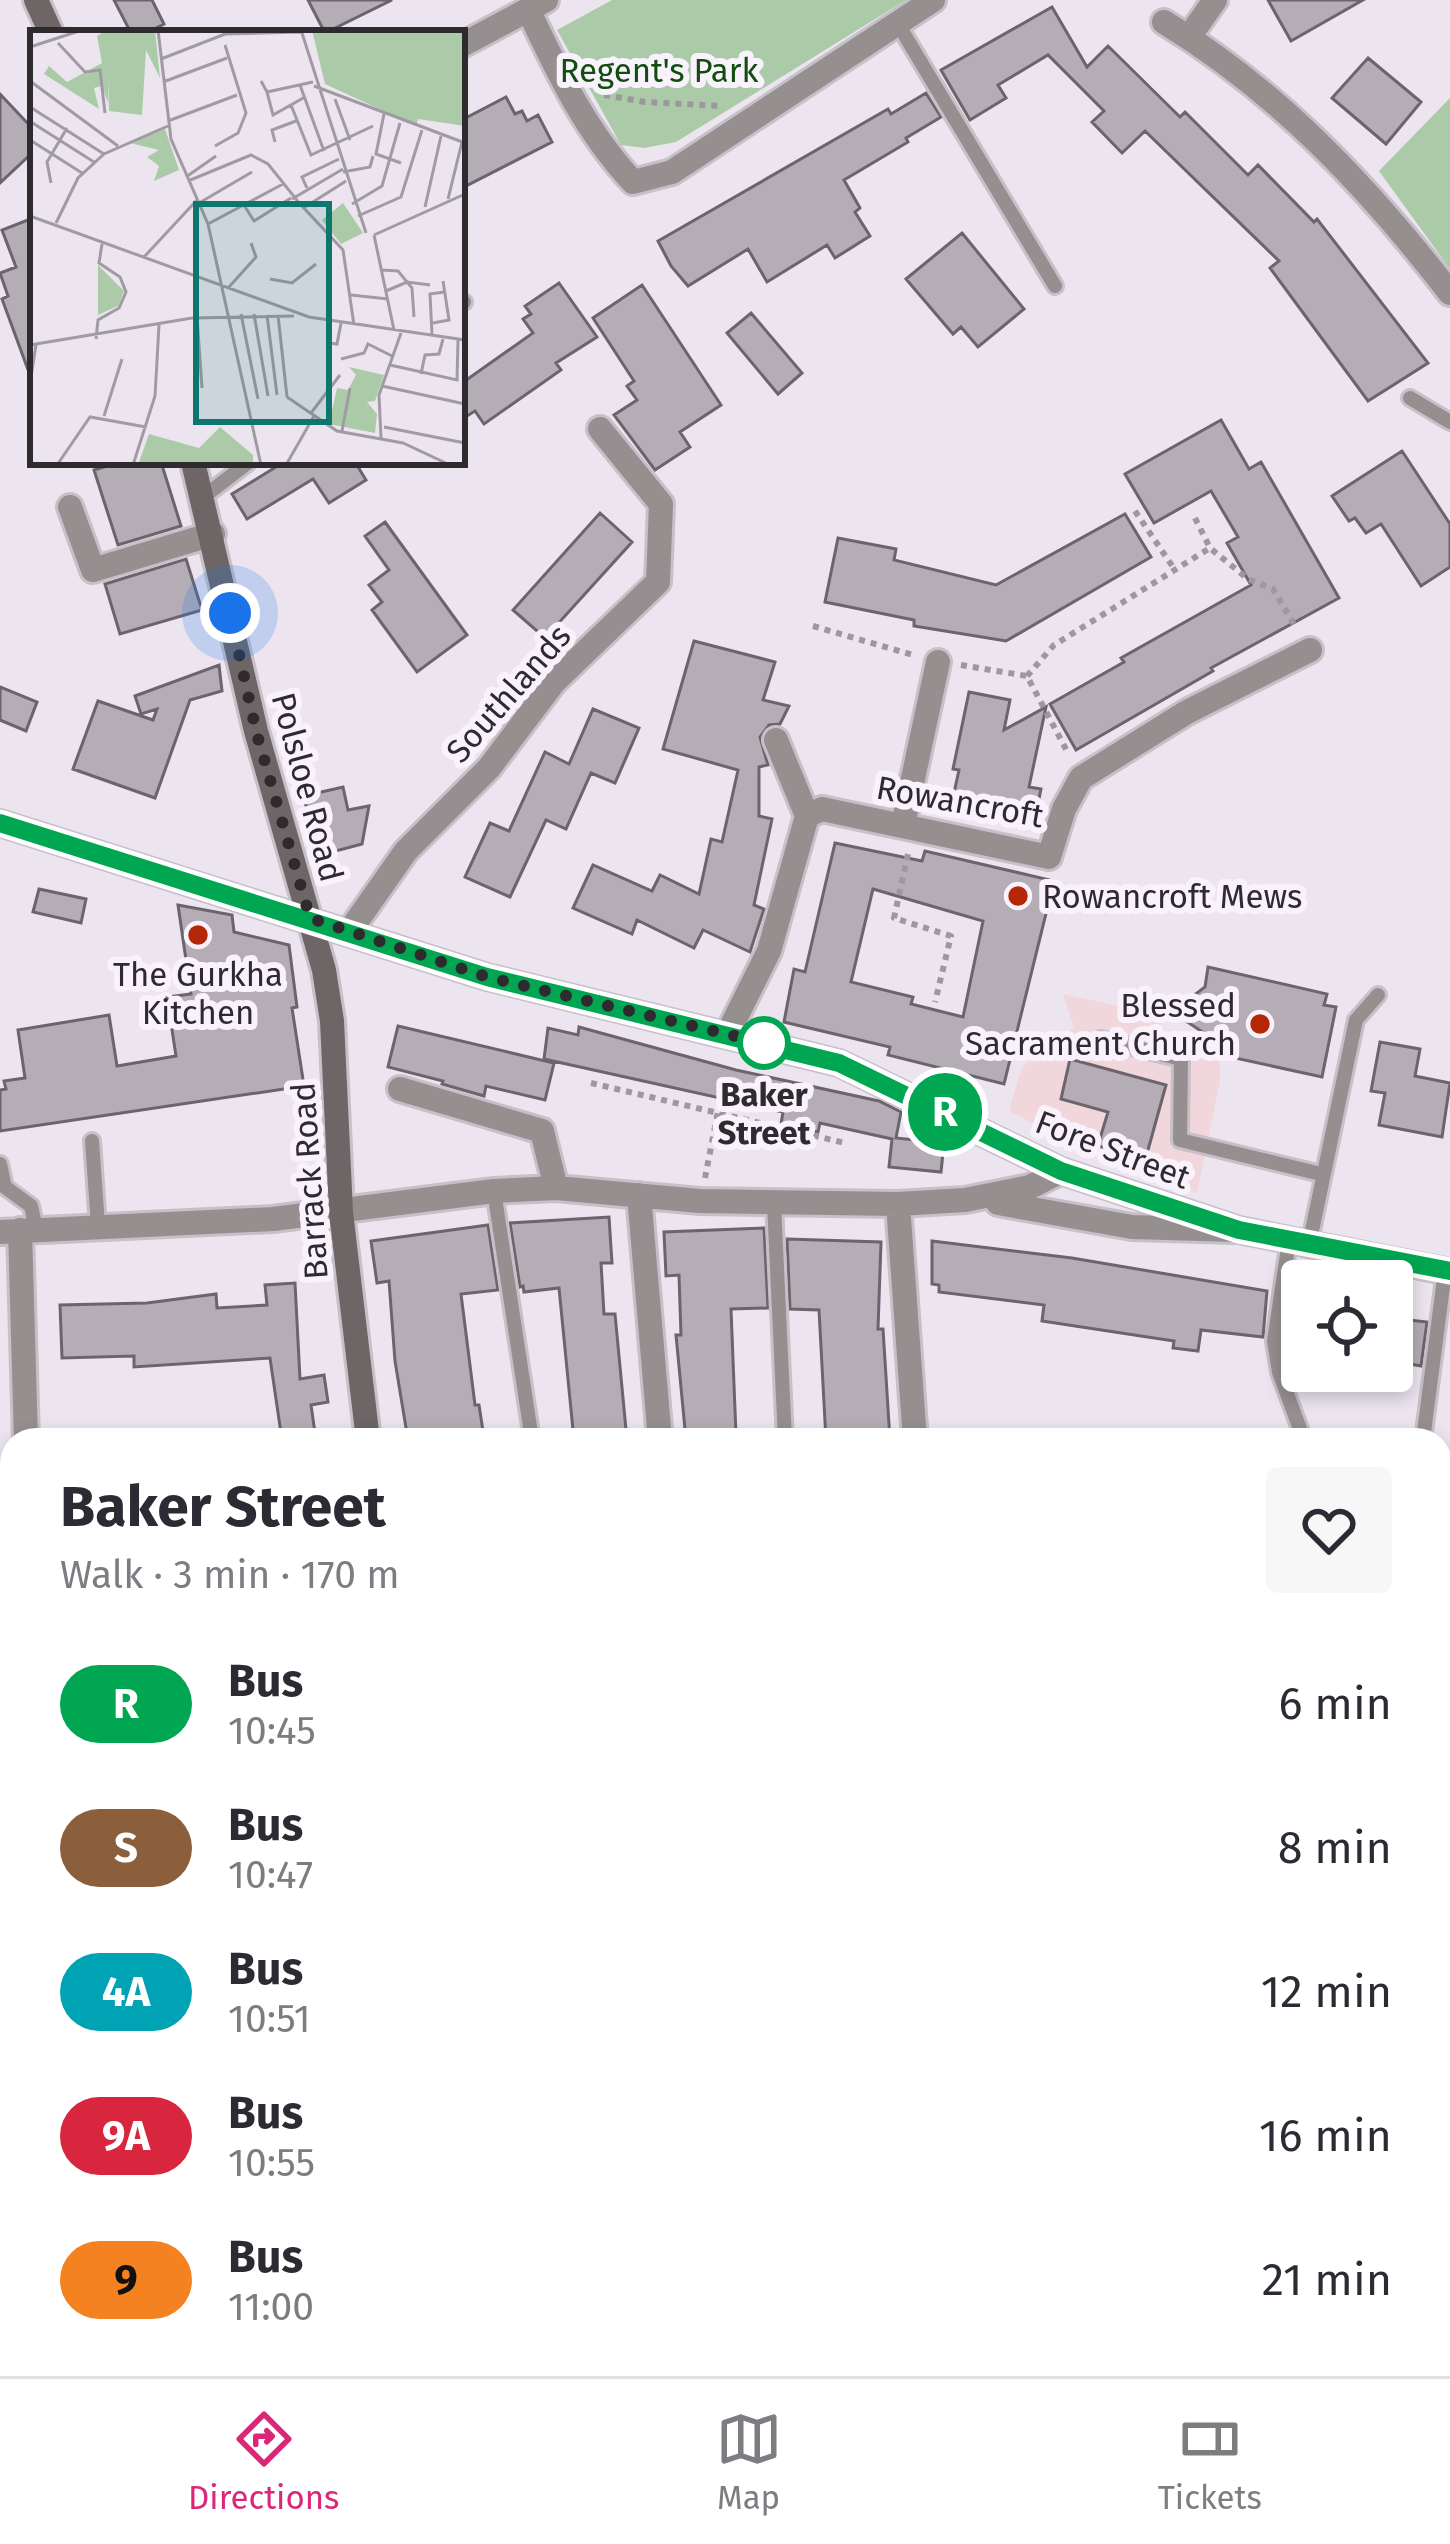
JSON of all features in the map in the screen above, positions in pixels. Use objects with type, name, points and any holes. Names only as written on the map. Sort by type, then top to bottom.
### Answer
[{"type":"main road","points":[[36,0],[50,30]]},
{"type":"main road","name":"Polsloe Road","points":[[195,465],[256,731],[310,918]]},
{"type":"main road","name":"Fore Street","points":[[0,823],[487,977],[839,1063],[1061,1171],[1239,1230],[1447,1271]]},
{"type":"main road","name":"Barrack Road","points":[[310,918],[332,1021],[341,1212],[367,1428]]},
{"type":"street","points":[[465,43],[537,5],[565,88],[607,154],[633,182],[672,172],[934,0]]},
{"type":"street","points":[[1189,37],[1215,0]]},
{"type":"street","points":[[1164,22],[1233,66],[1346,168],[1450,293]]},
{"type":"street","name":"Southlands","points":[[349,932],[406,851],[489,768],[554,682],[658,582],[661,504],[600,429]]},
{"type":"street","points":[[70,506],[93,570],[213,534]]},
{"type":"street","name":"Rowancroft","points":[[807,816],[822,809],[1049,857],[1064,809],[1082,778],[1187,712],[1310,650]]},
{"type":"street","points":[[909,826],[938,662]]},
{"type":"street","points":[[728,1033],[769,951],[807,816],[776,740]]},
{"type":"street","points":[[400,1090],[542,1131],[556,1189]]},
{"type":"street","points":[[26,1428],[19,1230],[341,1212],[494,1191],[556,1189],[700,1201],[898,1204],[965,1200],[1030,1187],[1061,1171]]},
{"type":"street","points":[[639,1195],[659,1428]]},
{"type":"street","points":[[965,1200],[1022,1205],[1132,1228],[1239,1230]]},
{"type":"street","points":[[898,1204],[914,1428]]},
{"type":"lane","points":[[898,24],[1055,286]]},
{"type":"lane","points":[[1410,398],[1450,422]]},
{"type":"lane","points":[[202,498],[245,465]]},
{"type":"lane","points":[[1300,1428],[1279,1372],[1274,1341],[1321,1174],[1356,1020],[1378,995]]},
{"type":"lane","points":[[1101,1039],[1181,1060],[1180,1140],[1321,1174]]},
{"type":"lane","points":[[92,1141],[98,1226]]},
{"type":"lane","points":[[0,1164],[5,1187],[31,1206],[19,1230]]},
{"type":"lane","points":[[494,1191],[530,1428]]},
{"type":"lane","points":[[774,1204],[784,1428]]},
{"type":"lane","points":[[1425,1428],[1447,1271]]},
{"type":"path","points":[[565,88],[645,102],[770,109]]},
{"type":"path","points":[[1135,511],[1175,570]]},
{"type":"path","points":[[1195,518],[1210,548],[1248,579],[1273,589],[1310,650]]},
{"type":"path","points":[[1027,676],[1054,644],[1210,548]]},
{"type":"path","points":[[909,826],[894,918],[951,936],[935,1001]]},
{"type":"path","points":[[591,1083],[845,1143]]},
{"type":"path","points":[[700,1201],[718,1111]]},
{"type":"shaded area","points":[[1063,994],[1160,1015],[1161,1028],[1181,1050],[1220,1060],[1197,1193],[1100,1158],[1009,1111],[1022,1067],[1074,1028]]},
{"type":"green space","name":"Regent's Park","points":[[612,0],[906,0],[676,142],[644,148],[621,145],[557,30]]},
{"type":"green space","points":[[1450,98],[1450,269],[1379,171]]},
{"type":"building","points":[[114,0],[152,0],[164,24],[152,30],[129,30]]},
{"type":"building","points":[[308,0],[392,0],[331,30],[323,30]]},
{"type":"building","points":[[1268,0],[1363,0],[1291,41]]},
{"type":"building","points":[[1052,7],[1087,67],[1108,46],[1180,117],[1185,112],[1248,175],[1258,165],[1314,222],[1317,219],[1428,363],[1368,401],[1270,268],[1279,261],[1145,131],[1122,153],[1092,122],[1104,111],[1048,55],[998,85],[1006,98],[970,120],[941,70]]},
{"type":"building","points":[[1368,58],[1421,102],[1386,144],[1332,98]]},
{"type":"building","points":[[926,93],[941,117],[844,180],[870,236],[835,258],[827,245],[767,282],[748,249],[688,286],[671,266],[658,241],[888,109],[891,114]]},
{"type":"building","points":[[0,94],[30,126],[30,155],[0,183]]},
{"type":"building","points":[[506,97],[515,114],[522,111],[527,121],[538,115],[552,142],[465,186],[465,118]]},
{"type":"building","points":[[30,219],[30,375],[2,299],[8,296],[0,273],[16,267],[2,230]]},
{"type":"building","points":[[962,233],[1024,309],[978,347],[961,327],[953,334],[906,279]]},
{"type":"building","points":[[559,283],[597,337],[556,363],[561,370],[484,424],[475,411],[465,417],[465,381],[533,333],[523,319],[531,314],[525,306]]},
{"type":"building","points":[[642,285],[721,405],[680,432],[690,447],[655,470],[614,415],[637,400],[627,386],[634,381],[593,318]]},
{"type":"building","points":[[751,313],[802,373],[778,394],[727,333]]},
{"type":"building","points":[[1221,420],[1249,469],[1261,462],[1339,598],[1076,750],[1050,704],[1251,585],[1227,543],[1238,537],[1211,491],[1154,523],[1125,474]]},
{"type":"building","points":[[1402,451],[1450,524],[1450,567],[1421,586],[1381,524],[1366,533],[1355,518],[1349,521],[1332,496]]},
{"type":"building","points":[[110,465],[162,465],[181,526],[118,545],[94,470]]},
{"type":"building","points":[[279,465],[357,465],[366,480],[329,503],[313,479],[247,519],[232,494]]},
{"type":"building","points":[[600,513],[632,542],[545,638],[513,610]]},
{"type":"building","points":[[1125,514],[1151,557],[1006,641],[914,626],[914,620],[825,602],[838,538],[896,549],[894,560],[996,585]]},
{"type":"building","points":[[385,522],[467,635],[417,672],[372,610],[382,602],[369,585],[389,570],[365,536]]},
{"type":"building","points":[[186,559],[202,610],[120,634],[105,584]]},
{"type":"building","points":[[694,641],[775,662],[763,700],[789,706],[780,724],[769,725],[760,737],[768,765],[759,767],[759,816],[772,819],[754,905],[764,909],[750,952],[703,930],[694,948],[637,920],[632,934],[573,908],[593,865],[652,891],[660,875],[699,894],[711,839],[722,842],[738,770],[663,749]]},
{"type":"building","points":[[219,665],[222,691],[190,700],[155,798],[73,769],[98,701],[153,720],[157,709],[141,714],[135,696]]},
{"type":"building","points":[[0,687],[37,702],[26,731],[0,720]]},
{"type":"building","points":[[969,692],[1010,700],[1004,730],[1046,707],[1029,787],[1041,789],[1033,828],[950,811],[959,770],[953,769]]},
{"type":"building","points":[[593,709],[639,728],[615,783],[591,773],[566,829],[546,820],[510,897],[465,877],[490,823],[509,831],[545,752],[569,764]]},
{"type":"building","points":[[343,787],[348,810],[369,806],[362,844],[317,856],[304,796]]},
{"type":"building","points":[[835,843],[922,861],[925,851],[1054,881],[1004,1084],[888,1055],[890,1047],[784,1022],[794,969],[805,972]],"holes":[[[873,889],[983,921],[963,1017],[911,1004],[913,997],[851,982]]]},
{"type":"building","points":[[39,889],[86,899],[81,923],[33,912]]},
{"type":"building","points":[[178,905],[232,915],[234,932],[289,945],[297,1007],[292,1008],[304,1086],[0,1131],[4,1081],[25,1078],[18,1030],[109,1015],[117,1066],[176,1056],[167,997],[191,994]]},
{"type":"building","name":"Blessed Sacrament Church","points":[[1208,967],[1327,994],[1324,1005],[1336,1007],[1322,1077],[1208,1052],[1207,1035],[1180,1017],[1181,1005],[1205,987]]},
{"type":"building","points":[[398,1026],[554,1063],[545,1100],[486,1086],[484,1096],[388,1067]]},
{"type":"building","points":[[579,1027],[736,1070],[879,1101],[901,1112],[896,1138],[944,1143],[941,1172],[889,1167],[892,1139],[820,1123],[818,1132],[781,1124],[783,1112],[544,1059],[548,1028],[578,1035]]},
{"type":"building","points":[[1380,1042],[1420,1049],[1415,1076],[1450,1083],[1442,1137],[1379,1125],[1385,1093],[1371,1091]]},
{"type":"building","points":[[1070,1059],[1166,1085],[1143,1168],[1098,1145],[1108,1112],[1061,1099]]},
{"type":"building","points":[[609,1217],[612,1263],[601,1263],[604,1314],[615,1314],[626,1428],[573,1428],[559,1288],[524,1292],[520,1287],[510,1223]]},
{"type":"building","points":[[488,1225],[498,1290],[461,1294],[475,1405],[479,1405],[483,1428],[406,1428],[389,1281],[377,1283],[371,1241]]},
{"type":"building","points":[[764,1228],[768,1308],[731,1309],[736,1428],[685,1428],[676,1335],[681,1335],[679,1275],[666,1276],[664,1232]]},
{"type":"building","points":[[787,1239],[881,1242],[878,1329],[883,1329],[889,1428],[825,1428],[819,1310],[790,1309]]},
{"type":"building","points":[[932,1241],[1072,1258],[1267,1291],[1263,1337],[1201,1330],[1198,1351],[1173,1348],[1174,1341],[1042,1321],[1044,1305],[939,1292],[939,1285],[932,1284]]},
{"type":"building","points":[[295,1283],[300,1379],[324,1375],[328,1402],[311,1405],[314,1428],[280,1428],[270,1358],[134,1367],[134,1356],[62,1358],[60,1305],[147,1303],[216,1294],[217,1308],[267,1305],[265,1285]]},
{"type":"building","points":[[1413,1320],[1427,1322],[1421,1366],[1413,1365]]},
{"type":"bus line","name":"R","points":[[0,823],[487,977],[839,1063],[1061,1171],[1239,1230],[1450,1271]]},
{"type":"place","name":"Rowancroft Mews","points":[[1018,896]]},
{"type":"place","name":"The Gurkha Kitchen","points":[[198,935]]},
{"type":"place","name":"Blessed Sacrament Church","points":[[1260,1024]]},
{"type":"place","name":"Baker Street","points":[[764,1043]]},
{"type":"route","points":[[230,613],[256,731],[310,918],[487,977],[764,1043]]}]
